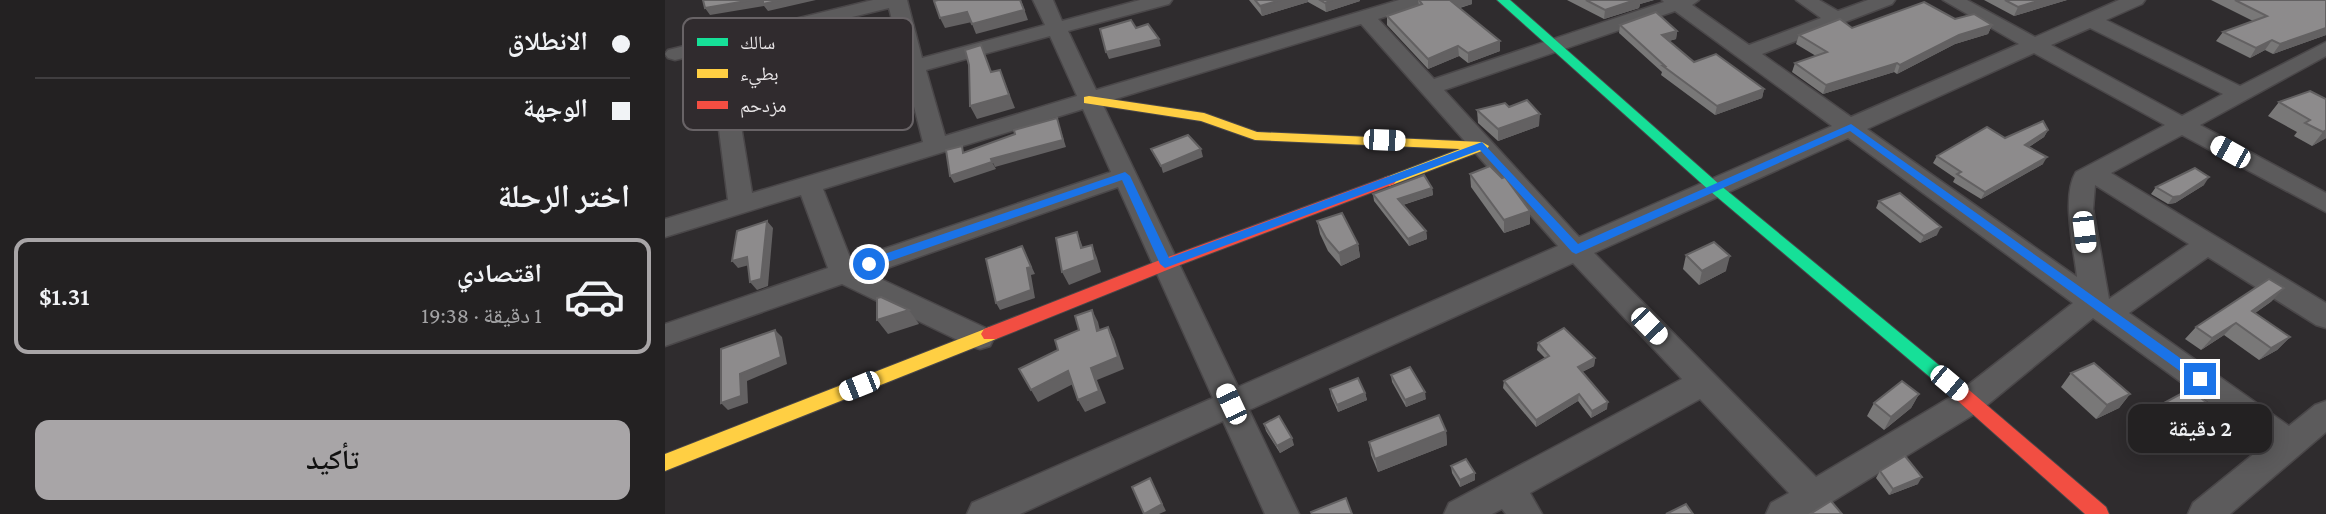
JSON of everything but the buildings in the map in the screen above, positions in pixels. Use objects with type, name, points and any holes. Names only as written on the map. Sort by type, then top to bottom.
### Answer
[{"type":"street","points":[[822,18],[897,0],[902,18]]},
{"type":"street","points":[[1043,0],[1282,514]]},
{"type":"street","points":[[915,67],[1162,0]]},
{"type":"street","points":[[665,228],[1089,100],[1373,9],[1419,0]]},
{"type":"street","points":[[1503,0],[1714,188],[1971,401],[2099,514]]},
{"type":"street","points":[[1806,0],[1836,19]]},
{"type":"street","points":[[1747,53],[1885,0]]},
{"type":"street","points":[[1953,0],[2326,204]]},
{"type":"street","points":[[1430,88],[1556,47],[1679,1],[1747,53],[2290,444]]},
{"type":"street","points":[[983,514],[2090,20],[2121,2]]},
{"type":"street","points":[[1373,9],[1430,88],[1576,250],[1813,496]]},
{"type":"street","points":[[2090,20],[2240,94]]},
{"type":"street","points":[[675,54],[683,52]]},
{"type":"street","points":[[2101,308],[2081,209],[2084,178],[2240,94],[2321,55]]},
{"type":"street","points":[[913,60],[936,146]]},
{"type":"street","points":[[1089,100],[1203,117],[1255,136],[1482,145]]},
{"type":"street","points":[[731,130],[741,205]]},
{"type":"street","points":[[665,463],[1165,264],[1482,145]]},
{"type":"street","points":[[2093,173],[2326,317]]},
{"type":"street","points":[[665,335],[1125,176]]},
{"type":"street","points":[[809,184],[843,273],[980,338]]},
{"type":"street","points":[[1783,514],[1971,401],[2101,308],[2208,244]]},
{"type":"street","points":[[1461,514],[1516,502],[1704,382]]},
{"type":"street","points":[[2205,514],[2326,414]]},
{"type":"traffic: fast","points":[[1503,0],[1715,188],[1956,389]]},
{"type":"traffic: slow","points":[[1089,100],[1204,117],[1255,136],[1482,146],[1389,181]]},
{"type":"traffic: slow","points":[[665,463],[990,334]]},
{"type":"traffic: jam","points":[[990,334],[1166,264],[1389,181]]},
{"type":"traffic: jam","points":[[1956,389],[2099,514]]},
{"type":"route","points":[[869,264],[1125,176],[1165,264],[1482,145],[1576,250],[1851,127],[2200,379]]}]
